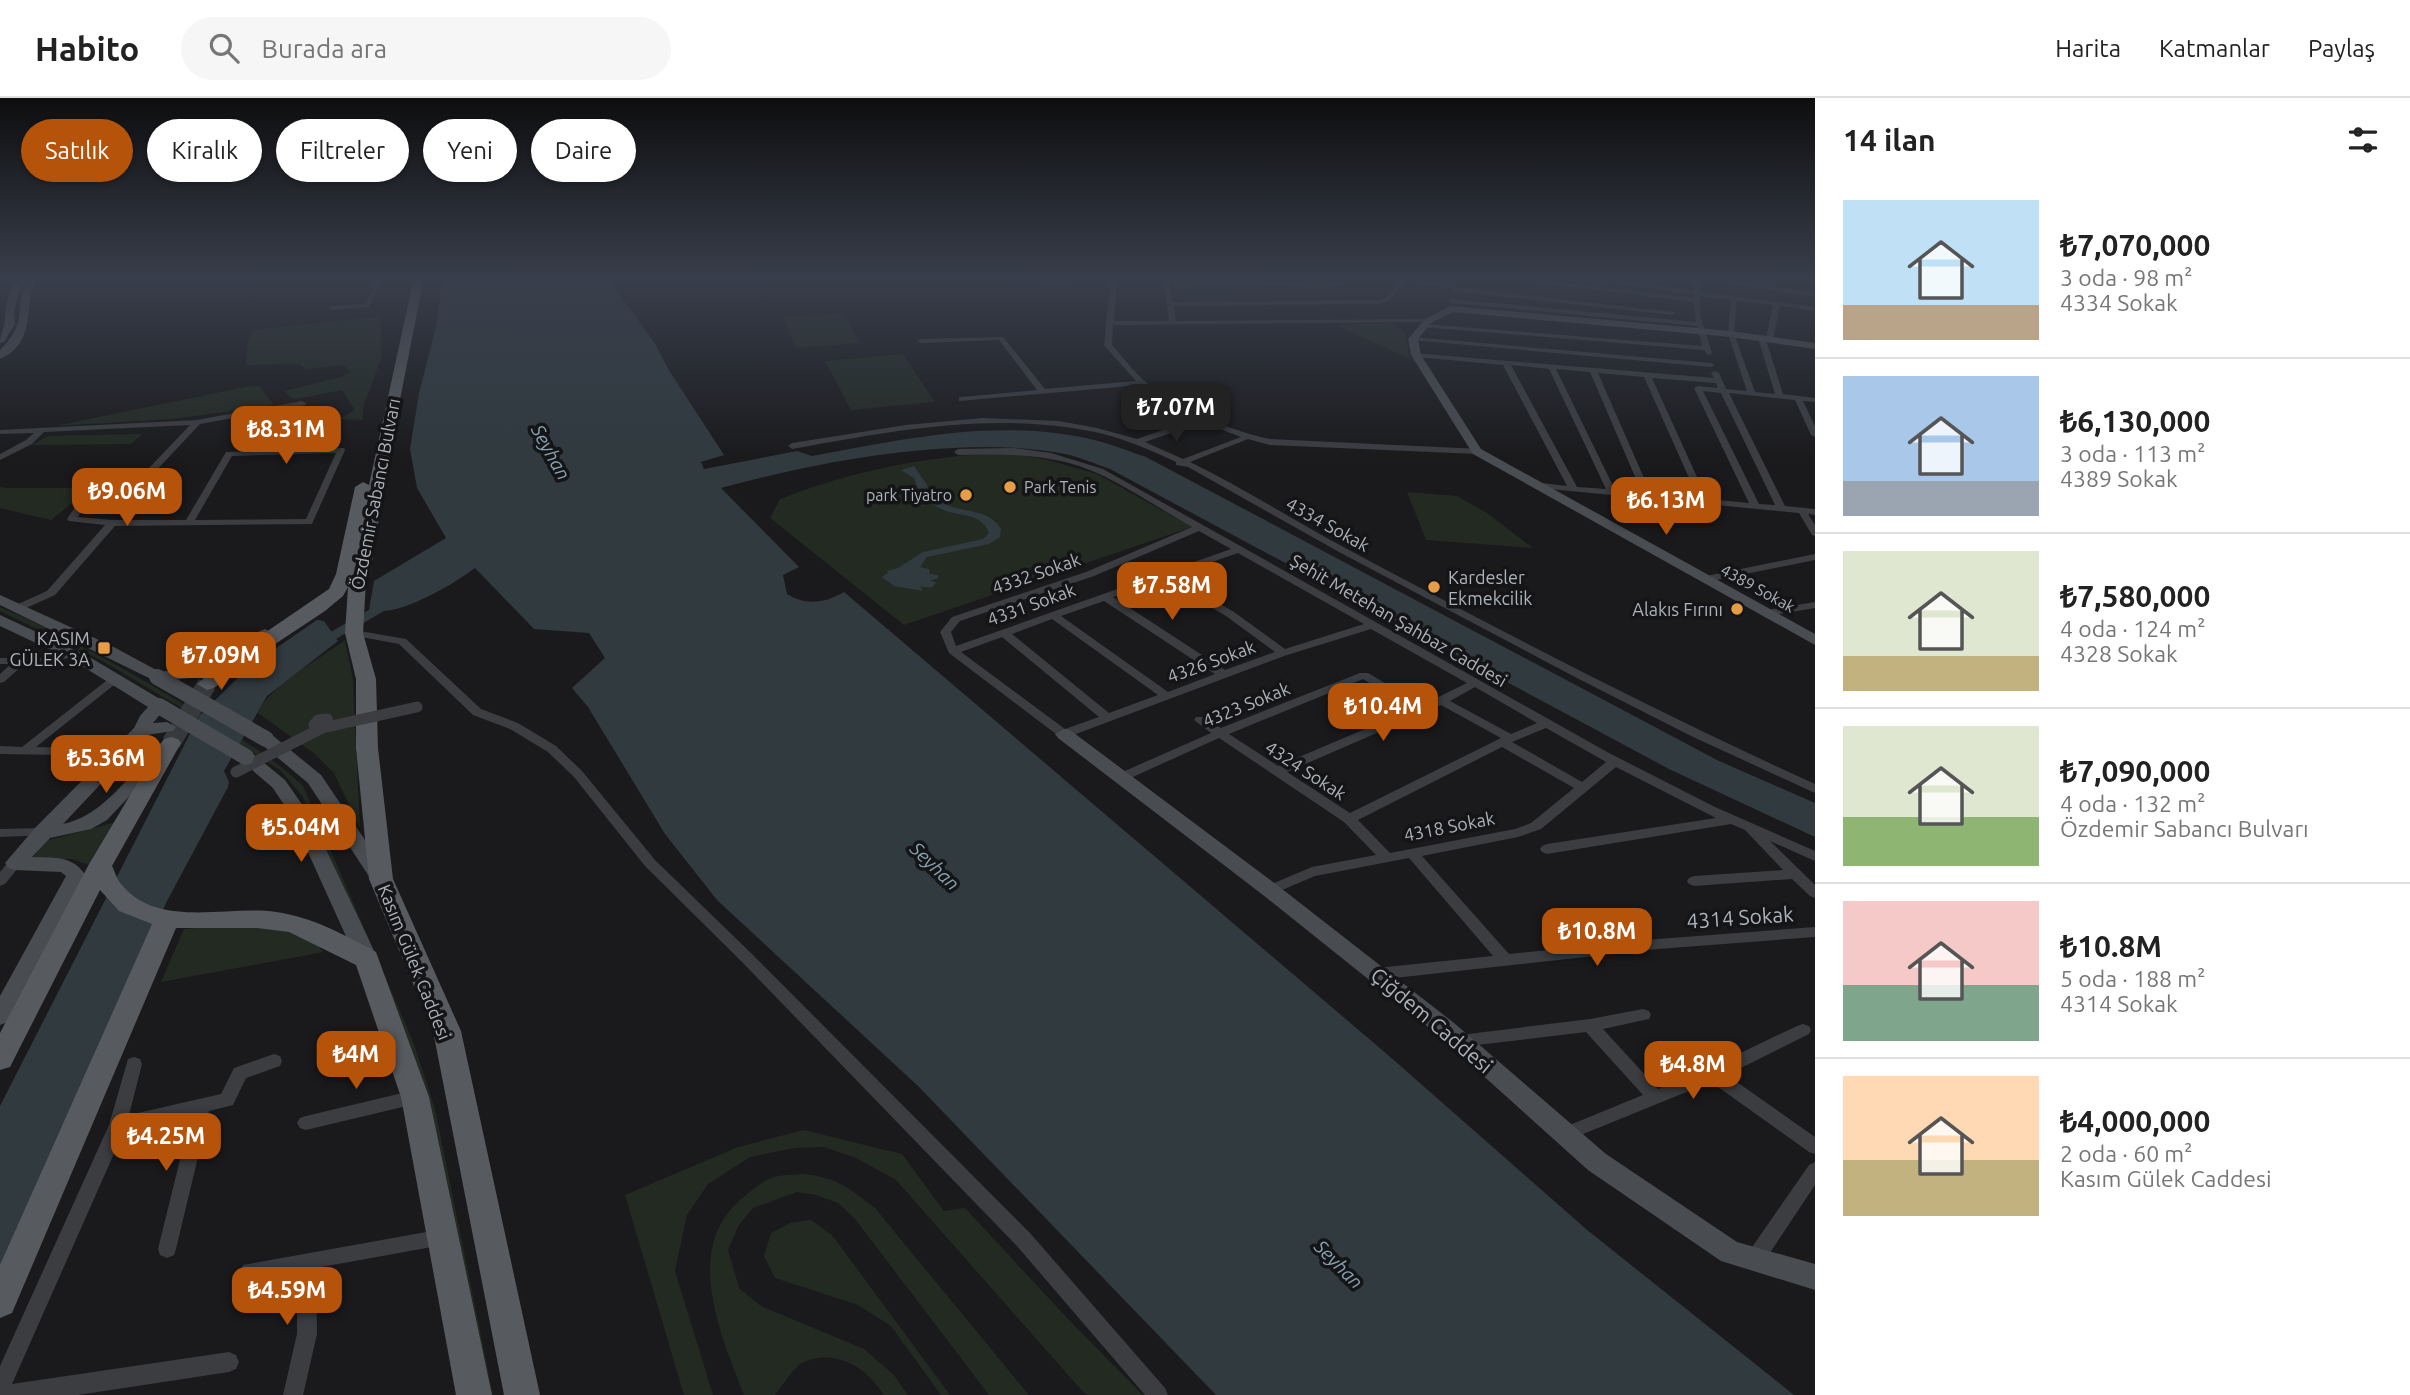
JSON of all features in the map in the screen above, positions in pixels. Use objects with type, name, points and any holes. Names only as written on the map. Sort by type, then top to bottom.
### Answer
[{"type":"main road","points":[[2,352],[17,338]]},
{"type":"main road","name":"Özdemir Sabancı Bulvarı","points":[[381,879],[368,748],[366,679],[354,633],[350,579],[394,338]]},
{"type":"main road","name":"Özdemir Sabancı Bulvarı","points":[[207,684],[229,666],[319,607],[350,579],[361,575],[406,338]]},
{"type":"main road","points":[[1415,338],[1416,355],[1476,451]]},
{"type":"main road","points":[[1755,338],[1815,346]]},
{"type":"main road","name":"4389 Sokak","points":[[1476,451],[1815,640]]},
{"type":"main road","points":[[157,677],[190,673],[219,662],[317,603],[350,579]]},
{"type":"main road","name":"Kasım Gülek Caddesi","points":[[0,599],[104,648],[266,739],[315,779],[381,879],[447,1031],[522,1395]]},
{"type":"main road","points":[[0,620],[72,654],[189,723],[241,765],[279,785],[290,799],[367,959],[415,1097],[474,1395]]},
{"type":"main road","points":[[15,863],[142,730],[148,716],[159,706]]},
{"type":"main road","points":[[42,832],[74,830],[92,823],[109,811],[169,735],[189,723]]},
{"type":"main road","points":[[142,730],[169,735]]},
{"type":"main road","name":"Çiğdem Caddesi","points":[[1064,734],[1270,890],[1460,1041],[1597,1162],[1730,1252],[1815,1277]]},
{"type":"main road","points":[[0,1059],[105,877],[169,735]]},
{"type":"main road","points":[[0,1016],[7,989],[76,876],[71,868],[63,865],[15,863]]},
{"type":"main road","points":[[105,877],[130,905],[165,918],[255,919],[289,923],[325,936],[367,959]]},
{"type":"main road","points":[[0,1302],[165,918]]},
{"type":"street","points":[[921,341],[1001,338],[1042,391]]},
{"type":"street","points":[[1109,338],[1108,345],[1143,383],[1163,399],[1245,438],[1270,442],[1476,451]]},
{"type":"street","points":[[1550,338],[1562,367]]},
{"type":"street","points":[[1570,338],[1706,348]]},
{"type":"street","points":[[1667,338],[1667,345],[1681,377]]},
{"type":"street","points":[[1703,338],[1718,381],[1781,508]]},
{"type":"street","points":[[1732,338],[1752,393]]},
{"type":"street","points":[[1765,339],[1779,395]]},
{"type":"street","points":[[1413,340],[1712,365]]},
{"type":"street","points":[[1416,355],[1718,381]]},
{"type":"street","points":[[1506,363],[1573,488]]},
{"type":"street","points":[[1551,366],[1611,491]]},
{"type":"street","points":[[1593,370],[1647,495]]},
{"type":"street","points":[[1647,375],[1703,500]]},
{"type":"street","points":[[962,399],[1143,383]]},
{"type":"street","points":[[1755,506],[1698,388],[1815,400]]},
{"type":"street","points":[[1797,397],[1815,435]]},
{"type":"street","points":[[0,457],[38,433],[197,422],[302,403]]},
{"type":"street","points":[[1138,442],[1204,418]]},
{"type":"street","name":"4334 Sokak","points":[[792,446],[911,425],[979,420],[1096,430],[1138,442],[1733,753],[1815,789]]},
{"type":"street","points":[[189,522],[229,454],[341,450],[309,522],[112,523],[72,519],[78,509],[133,490],[197,422]]},
{"type":"street","points":[[0,434],[189,430]]},
{"type":"street","points":[[1180,463],[1245,438]]},
{"type":"street","name":"Şehit Metehan Şahbaz Caddesi","points":[[958,452],[1015,451],[1051,456],[1100,471],[1615,761],[1732,820],[1815,856]]},
{"type":"street","points":[[1542,486],[1815,512]]},
{"type":"street","points":[[1802,511],[1815,533]]},
{"type":"street","points":[[20,607],[51,593],[112,523]]},
{"type":"street","name":"4332 Sokak","points":[[954,651],[945,632],[956,619],[1090,574],[1200,527]]},
{"type":"street","name":"4331 Sokak","points":[[954,651],[1239,549]]},
{"type":"street","points":[[1706,579],[1815,557]]},
{"type":"street","points":[[1163,575],[1230,614],[1283,653]]},
{"type":"street","points":[[1104,596],[1223,674]]},
{"type":"street","points":[[1767,613],[1815,605]]},
{"type":"street","points":[[1055,617],[1166,696]]},
{"type":"street","name":"4326 Sokak","points":[[1064,734],[1223,674],[1371,625]]},
{"type":"street","points":[[354,633],[402,641],[477,712],[514,726],[561,757],[650,863],[1023,1239],[1158,1395]]},
{"type":"street","points":[[1004,633],[1107,718]]},
{"type":"street","points":[[954,651],[1064,734]]},
{"type":"street","points":[[0,661],[44,661],[72,654]]},
{"type":"street","points":[[0,680],[20,662]]},
{"type":"street","name":"4323 Sokak","points":[[1122,777],[1220,733],[1364,676],[1420,709]]},
{"type":"street","points":[[24,751],[115,679]]},
{"type":"street","points":[[1276,772],[1441,701],[1475,683]]},
{"type":"street","points":[[1441,701],[1582,787]]},
{"type":"street","points":[[241,765],[322,728],[417,707]]},
{"type":"street","name":"4324 Sokak","points":[[1200,720],[1349,819],[1386,857]]},
{"type":"street","points":[[1349,819],[1546,723]]},
{"type":"street","points":[[0,750],[120,753]]},
{"type":"street","name":"4318 Sokak","points":[[1270,890],[1312,872],[1518,833],[1536,826],[1615,761]]},
{"type":"street","points":[[1547,849],[1732,820]]},
{"type":"street","points":[[1746,826],[1815,893]]},
{"type":"street","points":[[0,833],[42,832]]},
{"type":"street","points":[[1413,854],[1504,958]]},
{"type":"street","points":[[0,881],[15,863]]},
{"type":"street","points":[[1694,881],[1793,874]]},
{"type":"street","name":"4314 Sokak","points":[[1376,974],[1504,958],[1815,932]]},
{"type":"street","points":[[1460,1041],[1590,1025],[1643,1015]]},
{"type":"street","points":[[1590,1025],[1654,1096]]},
{"type":"street","points":[[1566,1134],[1713,1074],[1803,1030]]},
{"type":"street","points":[[118,1125],[227,1100],[240,1073],[274,1061]]},
{"type":"street","points":[[0,1389],[118,1125],[134,1065]]},
{"type":"street","points":[[1713,1074],[1815,1147]]},
{"type":"street","points":[[306,1123],[415,1097]]},
{"type":"street","points":[[167,1249],[202,1106]]},
{"type":"street","points":[[1755,1259],[1815,1170]]},
{"type":"street","points":[[250,1271],[443,1237]]},
{"type":"street","points":[[293,1395],[307,1334],[306,1261]]},
{"type":"street","points":[[9,1395],[229,1362]]},
{"type":"shaded area","points":[[381,338],[381,358],[363,408],[363,420],[340,419],[355,410],[342,390],[296,399],[284,391],[351,372],[343,365],[306,369],[300,364],[246,365],[248,339]]},
{"type":"shaded area","points":[[792,338],[857,338],[860,343],[796,348]]},
{"type":"shaded area","points":[[1363,338],[1406,338],[1410,359]]},
{"type":"shaded area","points":[[903,354],[935,402],[851,410],[825,361]]},
{"type":"shaded area","points":[[259,386],[274,405],[173,419],[55,426]]},
{"type":"shaded area","points":[[142,434],[131,444],[32,445],[48,436]]},
{"type":"shaded area","points":[[1007,453],[1048,460],[1097,474],[1192,527],[904,625],[770,518],[780,499],[835,480],[920,461]]},
{"type":"shaded area","points":[[0,487],[91,488],[51,520],[0,508]]},
{"type":"shaded area","points":[[1407,492],[1457,496],[1487,513],[1533,548],[1426,540]]},
{"type":"shaded area","points":[[0,607],[76,643],[149,684],[253,747],[303,786],[414,1044],[435,1109],[493,1395],[482,1395],[362,939],[303,797],[280,770],[180,707],[104,662],[0,611]]},
{"type":"shaded area","points":[[345,640],[353,680],[360,828],[334,773],[315,754],[258,713],[284,683]]},
{"type":"shaded area","points":[[116,822],[92,866],[72,859],[31,861],[45,841]]},
{"type":"shaded area","points":[[260,923],[310,939],[324,952],[161,982],[184,929]]},
{"type":"shaded area","points":[[804,1130],[902,1154],[944,1211],[965,1208],[1143,1395],[1084,1393],[896,1180],[856,1158],[824,1147],[795,1148],[750,1157],[708,1184],[687,1215],[675,1271],[713,1395],[684,1395],[625,1195],[738,1147]]},
{"type":"shaded area","points":[[803,1174],[825,1178],[842,1185],[875,1208],[1029,1395],[989,1395],[855,1219],[838,1203],[797,1192],[753,1208],[739,1225],[728,1250],[739,1288],[761,1306],[864,1349],[894,1375],[908,1395],[884,1395],[860,1369],[850,1363],[828,1357],[800,1364],[775,1395],[744,1395],[717,1318],[710,1264],[714,1239],[726,1216],[760,1184],[777,1176]]},
{"type":"shaded area","points":[[811,1220],[832,1235],[950,1395],[941,1395],[891,1326],[858,1305],[775,1278],[764,1256],[771,1233],[790,1223]]},
{"type":"water","name":"Seyhan","points":[[433,338],[651,338],[724,455],[701,462],[704,469],[797,451],[812,456],[951,433],[1020,430],[1055,433],[1104,443],[1146,457],[1717,760],[1815,803],[1815,837],[1669,769],[1110,469],[1076,457],[1025,449],[983,447],[892,453],[802,468],[721,488],[799,567],[783,575],[787,594],[808,602],[816,602],[844,592],[1388,1055],[1586,1229],[1794,1395],[1216,1395],[918,1086],[717,900],[665,834],[588,707],[572,688],[605,658],[589,633],[534,629],[475,568],[439,591],[409,605],[380,611],[369,610],[374,581],[446,538],[417,488],[410,449],[419,393]]},
{"type":"water","points":[[914,466],[927,485],[929,494],[950,506],[985,515],[1001,529],[1000,537],[989,544],[927,557],[920,567],[929,569],[930,574],[938,575],[938,578],[930,581],[936,582],[929,588],[920,587],[923,591],[894,586],[882,577],[887,571],[898,568],[923,552],[983,539],[989,533],[978,520],[946,511],[922,499],[914,478],[901,470]]},
{"type":"water","points":[[317,620],[324,621],[338,641],[267,696],[224,771],[229,782],[228,787],[166,903],[0,1277],[0,1106],[199,716],[250,666]]},
{"type":"waterway","points":[[317,644],[391,601]]},
{"type":"tunnel","points":[[171,743],[207,684]]},
{"type":"place","name":"Park Tenis","points":[[1010,487]]},
{"type":"place","name":"park Tiyatro","points":[[966,495]]},
{"type":"place","name":"Kardesler Ekmekcilik","points":[[1434,587]]},
{"type":"place","name":"Alakıs Fırını","points":[[1737,609]]},
{"type":"place","name":"KASIM GÜLEK 3A","points":[[104,648]]}]
